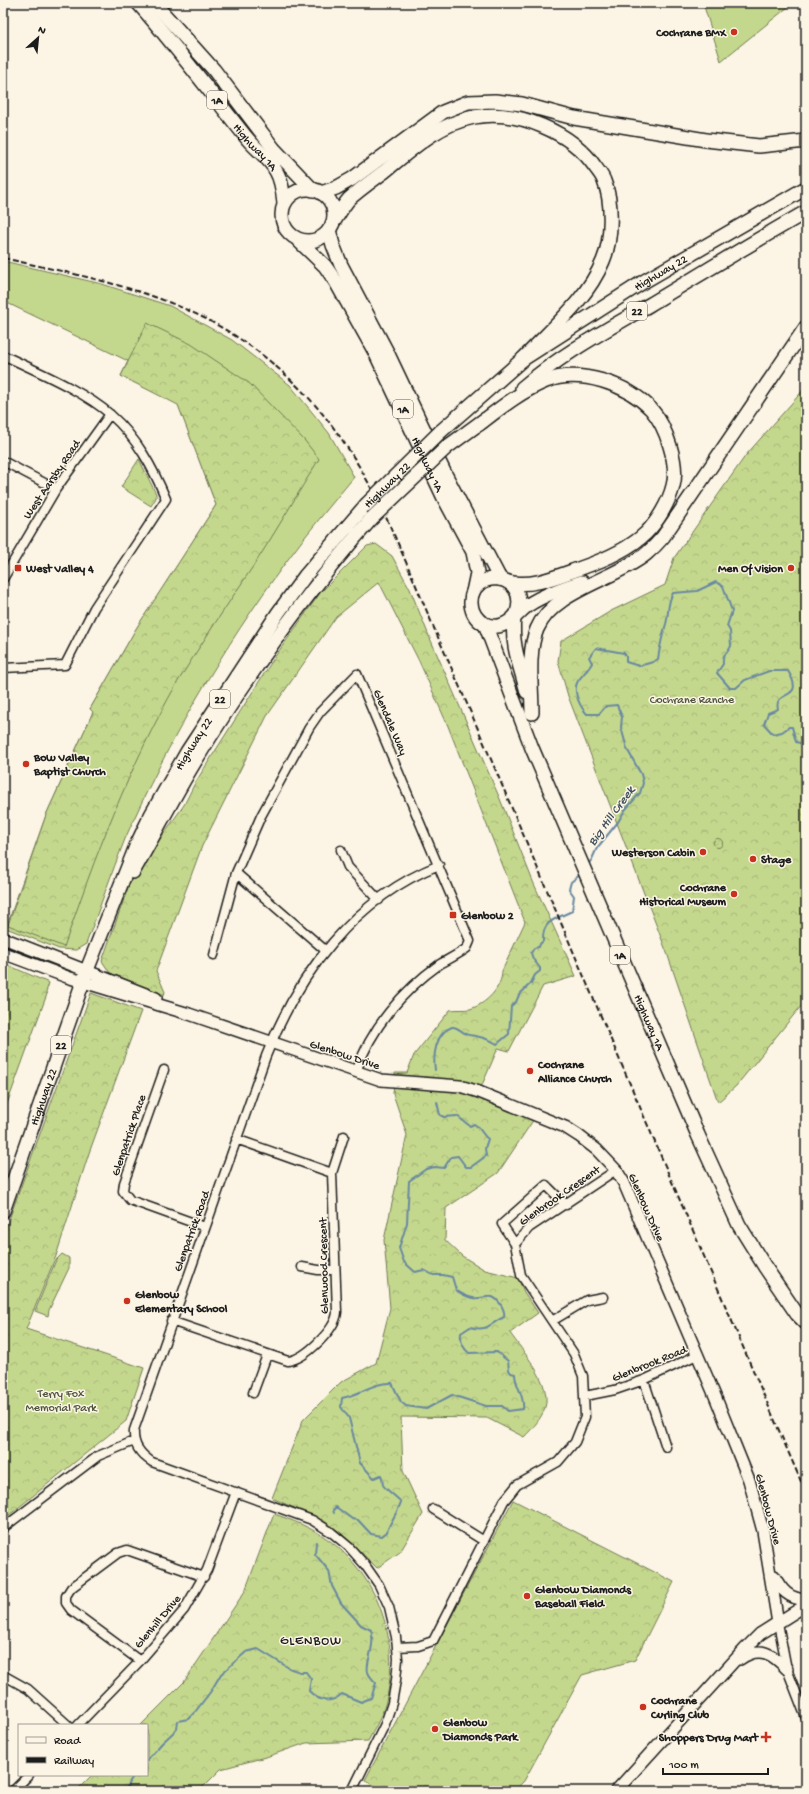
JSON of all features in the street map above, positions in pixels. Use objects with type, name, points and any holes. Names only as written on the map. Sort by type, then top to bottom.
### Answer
[{"type":"main road","name":"Highway 1A","points":[[138,3],[198,75],[247,138],[270,162],[277,172],[284,204]]},
{"type":"main road","name":"Highway 1A","points":[[154,3],[214,70],[274,149],[317,191]]},
{"type":"main road","points":[[523,359],[585,293],[603,261],[610,230],[609,201],[604,180],[590,160],[570,141],[545,127],[509,117],[475,117],[449,124],[427,137],[350,199],[331,227],[317,239],[310,241],[298,240],[289,233],[284,226],[282,211],[289,196],[305,189],[317,191],[336,188],[352,179],[443,112],[468,102],[495,101],[522,104],[574,118],[706,140],[759,146],[806,141]]},
{"type":"main road","name":"Highway 22","points":[[3,1211],[85,976],[147,822],[186,752],[278,613],[305,576],[366,505],[440,432],[523,359],[643,282],[806,188]]},
{"type":"main road","points":[[317,191],[328,199],[332,206],[334,215],[331,227]]},
{"type":"main road","name":"Highway 22","points":[[108,916],[192,765],[220,720],[306,596],[333,562],[372,518],[447,447],[478,425],[535,377],[629,316],[806,212]]},
{"type":"main road","name":"Highway 1A","points":[[331,227],[333,245],[341,265],[384,346],[447,479],[504,580]]},
{"type":"main road","name":"Highway 1A","points":[[298,240],[325,266],[336,282],[375,352],[444,498],[473,552],[478,573],[473,592]]},
{"type":"main road","points":[[532,714],[531,656],[537,629],[544,618],[552,608],[566,598],[646,555],[663,537],[806,326]]},
{"type":"main road","points":[[478,425],[518,396],[547,380],[575,376],[603,380],[629,392],[652,410],[665,432],[674,460],[673,485],[662,512],[648,531],[636,542],[601,561],[542,580],[522,585],[492,578],[484,581],[477,586],[473,592],[471,600],[474,614],[485,624],[501,626],[540,598],[619,570]]},
{"type":"main road","points":[[504,580],[517,592],[519,599],[516,615]]},
{"type":"main road","name":"Highway 1A","points":[[516,615],[513,640],[532,714],[532,748]]},
{"type":"main road","name":"Highway 1A","points":[[485,624],[532,748],[692,1122],[739,1225],[806,1324]]},
{"type":"main road","name":"Highway 1A","points":[[781,1289],[806,1314]]},
{"type":"street","points":[[3,355],[84,397],[110,414],[143,452],[156,475],[166,499],[94,608],[65,665],[3,668]]},
{"type":"street","name":"West Aarsby Road","points":[[3,579],[6,564],[56,489],[110,414]]},
{"type":"street","points":[[3,461],[56,489]]},
{"type":"street","name":"Glendale Way","points":[[236,873],[261,816],[309,728],[320,712],[357,674],[439,865],[469,937],[470,943],[465,950],[440,964],[421,979],[395,1005],[369,1040],[356,1072]]},
{"type":"street","points":[[341,850],[348,867],[379,900]]},
{"type":"street","name":"Glenpatrick Road","points":[[134,1441],[135,1424],[271,1042],[283,1014],[297,989],[325,950],[348,926],[379,900],[409,880],[439,865]]},
{"type":"street","points":[[214,955],[236,873],[325,950]]},
{"type":"street","points":[[3,938],[85,976]]},
{"type":"street","points":[[3,953],[85,976]]},
{"type":"street","name":"Glenbow Drive","points":[[85,976],[100,977],[162,1000],[189,1014],[381,1080],[460,1086],[479,1092],[565,1127],[597,1150],[616,1170],[624,1183],[698,1355],[748,1480],[763,1531],[778,1623]]},
{"type":"street","name":"Glenpatrick Place","points":[[164,1070],[124,1183],[123,1191],[130,1200],[205,1227]]},
{"type":"street","name":"Glenwood Crescent","points":[[171,1321],[284,1360],[296,1359],[330,1330],[337,1317],[332,1173],[344,1136]]},
{"type":"street","points":[[236,1139],[332,1173]]},
{"type":"street","name":"Glenbrook Crescent","points":[[397,1647],[418,1646],[433,1641],[504,1501],[517,1485],[558,1462],[575,1442],[585,1418],[583,1376],[574,1354],[521,1275],[515,1244],[529,1228],[566,1205],[616,1170]]},
{"type":"street","points":[[515,1244],[502,1224],[546,1185],[566,1205]]},
{"type":"street","points":[[302,1267],[318,1270],[335,1270]]},
{"type":"street","points":[[552,1321],[587,1300],[603,1297]]},
{"type":"street","points":[[253,1393],[267,1355]]},
{"type":"street","name":"Glenbrook Road","points":[[585,1396],[615,1390],[644,1380],[698,1355]]},
{"type":"street","points":[[644,1380],[666,1447]]},
{"type":"street","points":[[3,1528],[98,1456],[134,1441],[139,1452],[152,1462],[305,1517],[326,1528],[344,1543],[365,1565],[382,1593],[391,1614],[397,1647],[396,1680],[390,1710],[382,1730],[352,1791]]},
{"type":"street","name":"Glenhill Drive","points":[[79,1724],[140,1661],[184,1610],[204,1577],[236,1492]]},
{"type":"street","points":[[433,1509],[484,1541]]},
{"type":"street","points":[[140,1661],[70,1610],[66,1603],[68,1592],[118,1553],[126,1550],[204,1577]]},
{"type":"street","points":[[769,1568],[784,1592],[791,1597],[806,1600]]},
{"type":"street","points":[[616,1791],[760,1634],[806,1605]]},
{"type":"street","points":[[778,1623],[787,1669],[806,1718]]},
{"type":"street","points":[[726,1670],[746,1655],[756,1652],[770,1654],[779,1660],[787,1669]]},
{"type":"street","points":[[3,1675],[28,1689],[67,1724]]},
{"type":"street","points":[[13,1791],[28,1776]]},
{"type":"green space","name":"Cochrane BMX","points":[[703,3],[793,3],[721,61]]},
{"type":"green space","points":[[3,261],[102,284],[170,306],[232,340],[290,385],[329,433],[354,477],[302,540],[286,562],[240,628],[198,696],[159,766],[125,839],[86,944],[76,950],[59,949],[6,928],[46,815],[93,712],[90,709],[136,629],[216,505],[178,404],[121,376],[128,361],[3,301]]},
{"type":"green space","points":[[147,323],[191,344],[249,383],[305,441],[319,459],[264,549],[186,668],[143,747],[114,812],[64,947],[8,925],[46,815],[93,712],[90,709],[137,627],[216,505],[178,405],[121,376]]},
{"type":"green space","name":"Cochrane Ranche","points":[[806,387],[806,1000],[736,1086],[718,1102],[667,953],[568,696],[558,661],[561,641],[611,611],[665,585],[674,558],[746,455]]},
{"type":"green space","points":[[139,459],[156,494],[156,498],[151,506],[121,487]]},
{"type":"green space","points":[[376,544],[392,556],[410,589],[500,799],[534,884],[576,976],[543,986],[509,1051],[498,1048],[479,1092],[536,1116],[498,1173],[446,1208],[445,1240],[462,1256],[485,1270],[518,1278],[524,1292],[538,1313],[510,1333],[539,1375],[546,1394],[545,1408],[538,1422],[524,1437],[487,1418],[401,1417],[403,1471],[423,1514],[400,1552],[377,1568],[341,1533],[324,1521],[272,1498],[303,1420],[341,1382],[376,1363],[390,1308],[384,1240],[407,1135],[393,1094],[395,1073],[407,1073],[414,1055],[450,1010],[470,1009],[476,1007],[492,994],[499,983],[502,971],[525,922],[448,726],[419,661],[379,582],[336,617],[267,716],[202,846],[156,971],[165,992],[164,995],[110,973],[102,961],[130,882],[184,805],[195,783],[274,658],[320,593],[367,546]]},
{"type":"green space","points":[[718,838],[723,843],[718,848],[713,843]]},
{"type":"green space","points":[[3,963],[49,983],[46,992],[47,994],[3,1115]]},
{"type":"green space","name":"Terry Fox Memorial Park","points":[[91,993],[141,1011],[89,1153],[56,1256],[26,1329],[144,1368],[126,1421],[3,1520],[3,1236]]},
{"type":"green space","points":[[62,1254],[69,1258],[69,1268],[49,1310],[48,1316],[35,1311],[56,1260]]},
{"type":"green space","points":[[513,1500],[674,1582],[635,1660],[582,1675],[524,1781],[514,1791],[384,1791],[365,1780]]},
{"type":"green space","points":[[274,1514],[314,1530],[326,1538],[345,1554],[361,1572],[373,1592],[382,1614],[388,1637],[391,1661],[389,1684],[384,1708],[368,1741],[306,1743],[269,1756],[221,1769],[199,1791],[76,1791],[91,1776],[148,1776],[148,1724],[142,1724],[184,1682],[245,1591]]},
{"type":"waterway","name":"Big Hill Creek","points":[[587,866],[597,848],[618,822],[625,810],[640,793],[643,783],[641,774],[627,749],[621,727],[622,717],[617,705],[606,706],[599,714],[587,714],[578,699],[576,691],[577,683],[592,663],[589,657],[596,648],[624,653],[626,656],[626,662],[639,666],[658,659],[673,593],[697,591],[716,582],[723,586],[732,611],[727,626],[730,631],[731,646],[724,655],[723,664],[717,673],[730,688],[736,688],[745,680],[769,671],[788,671],[794,687],[792,691],[780,699],[778,709],[768,713],[764,724],[773,734],[782,732],[789,727],[792,727],[796,742],[804,744],[806,741]]},
{"type":"waterway","name":"Big Hill Creek","points":[[435,1070],[434,1058],[436,1046],[442,1034],[452,1027],[467,1034],[490,1040],[497,1044],[509,1034],[511,1006],[516,1002],[519,995],[540,971],[540,968],[533,959],[531,953],[534,948],[539,947],[543,941],[543,934],[548,924],[556,918],[572,911],[574,896],[569,889],[571,882],[581,874]]},
{"type":"waterway","name":"Big Hill Creek","points":[[334,1513],[333,1510],[336,1507],[352,1519],[358,1520],[371,1534],[382,1536],[387,1532],[401,1502],[383,1485],[381,1475],[374,1478],[360,1463],[349,1418],[341,1407],[342,1398],[379,1384],[392,1383],[401,1402],[406,1406],[426,1409],[452,1395],[486,1406],[502,1406],[508,1411],[523,1409],[523,1400],[515,1374],[511,1373],[509,1370],[508,1361],[497,1352],[469,1353],[465,1349],[462,1342],[461,1333],[470,1327],[481,1329],[485,1328],[504,1317],[504,1311],[501,1305],[497,1300],[491,1297],[473,1298],[462,1294],[456,1290],[452,1277],[433,1275],[424,1270],[415,1272],[404,1262],[399,1248],[407,1223],[409,1181],[426,1169],[435,1167],[444,1168],[451,1157],[458,1156],[466,1167],[471,1167],[486,1156],[485,1148],[488,1139],[478,1127],[474,1124],[470,1126],[457,1116],[444,1117],[440,1115],[437,1102]]},
{"type":"waterway","name":"Big Hill Creek","points":[[148,1759],[177,1729],[178,1721],[188,1719],[195,1712],[211,1691],[221,1674],[246,1652],[258,1649],[289,1668],[300,1672],[306,1672],[311,1679],[309,1691],[317,1698],[329,1700],[342,1694],[361,1702],[371,1698],[376,1683],[369,1675],[367,1668],[372,1642],[371,1630],[361,1625],[341,1603],[332,1586],[329,1571],[315,1554],[316,1542]]},
{"type":"waterway","name":"Big Hill Creek","points":[[126,1791],[128,1784],[133,1776]]},
{"type":"railway","points":[[3,258],[121,286],[192,312],[226,330],[259,353],[292,381],[340,436],[376,497],[406,561],[806,1493]]},
{"type":"place","name":"Cochrane BMX","points":[[734,32]]},
{"type":"place","name":"West Valley 4","points":[[18,568]]},
{"type":"place","name":"Men Of Vision","points":[[791,568]]},
{"type":"place","name":"Bow Valley Baptist Church","points":[[26,764]]},
{"type":"place","name":"Westerson Cabin","points":[[703,852]]},
{"type":"place","name":"Stage","points":[[753,859]]},
{"type":"place","name":"Cochrane Historical Museum","points":[[734,894]]},
{"type":"place","name":"Glenbow 2","points":[[453,915]]},
{"type":"place","name":"Cochrane Alliance Church","points":[[530,1071]]},
{"type":"place","name":"Glenbow Elementary School","points":[[127,1301]]},
{"type":"place","name":"Glenbow Diamonds Baseball Field","points":[[527,1596]]},
{"type":"place","name":"Cochrane Curling Club","points":[[643,1707]]},
{"type":"place","name":"Glenbow Diamonds Park","points":[[435,1729]]},
{"type":"place","name":"Shoppers Drug Mart","points":[[766,1737]]},
{"type":"district","name":"GLENBOW","points":[[311,1639]]}]
